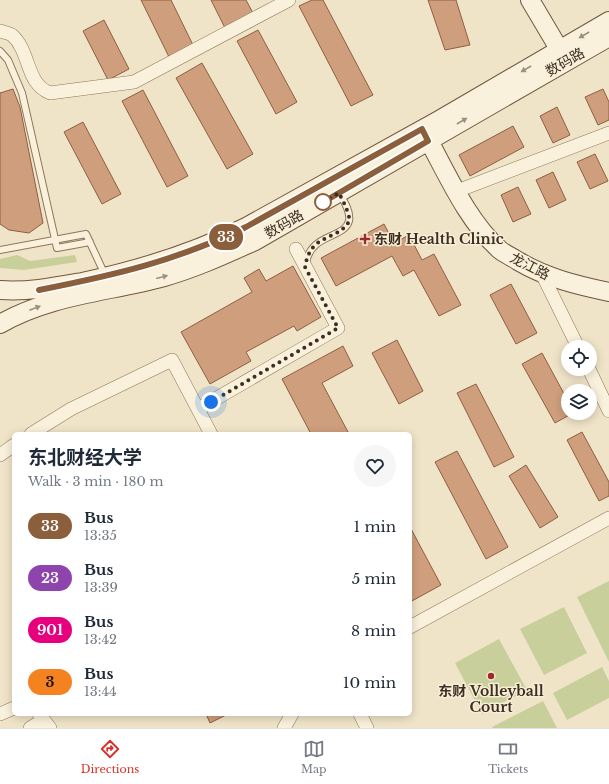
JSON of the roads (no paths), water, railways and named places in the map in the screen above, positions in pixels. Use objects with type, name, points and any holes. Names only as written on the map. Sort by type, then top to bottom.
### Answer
[{"type":"main road","points":[[530,0],[563,56]]},
{"type":"main road","name":"数码路","points":[[563,56],[609,21]]},
{"type":"main road","name":"数码路","points":[[0,290],[39,290],[106,277],[161,262],[220,240],[425,135],[563,56],[609,37]]},
{"type":"main road","name":"数码路","points":[[0,324],[51,302],[165,277],[256,241],[339,193],[425,135]]},
{"type":"main road","name":"龙江路","points":[[425,135],[482,232],[500,250],[542,274],[571,284],[609,292]]},
{"type":"street","points":[[0,31],[11,35],[23,51],[35,84],[42,90],[50,93],[134,82],[289,0]]},
{"type":"street","points":[[457,191],[609,133]]},
{"type":"street","points":[[198,409],[338,328],[296,249]]},
{"type":"street","points":[[542,274],[575,340]]},
{"type":"street","points":[[35,432],[71,409],[172,360],[210,432]]},
{"type":"street","points":[[592,376],[609,411]]},
{"type":"street","points":[[0,455],[12,446]]},
{"type":"street","points":[[412,626],[609,518]]},
{"type":"street","points":[[0,714],[12,709]]},
{"type":"street","points":[[284,728],[291,716]]},
{"type":"street","points":[[361,716],[367,728]]},
{"type":"street","points":[[30,728],[44,721]]},
{"type":"lane","points":[[0,51],[8,60],[22,93],[54,240]]},
{"type":"lane","points":[[305,267],[309,252],[314,244],[346,227],[350,220],[346,207],[339,193]]},
{"type":"lane","points":[[0,250],[86,234],[106,277]]},
{"type":"place","name":"东财 Health Clinic","points":[[365,239]]},
{"type":"place","name":"东财 Volleyball Court","points":[[491,676]]}]
